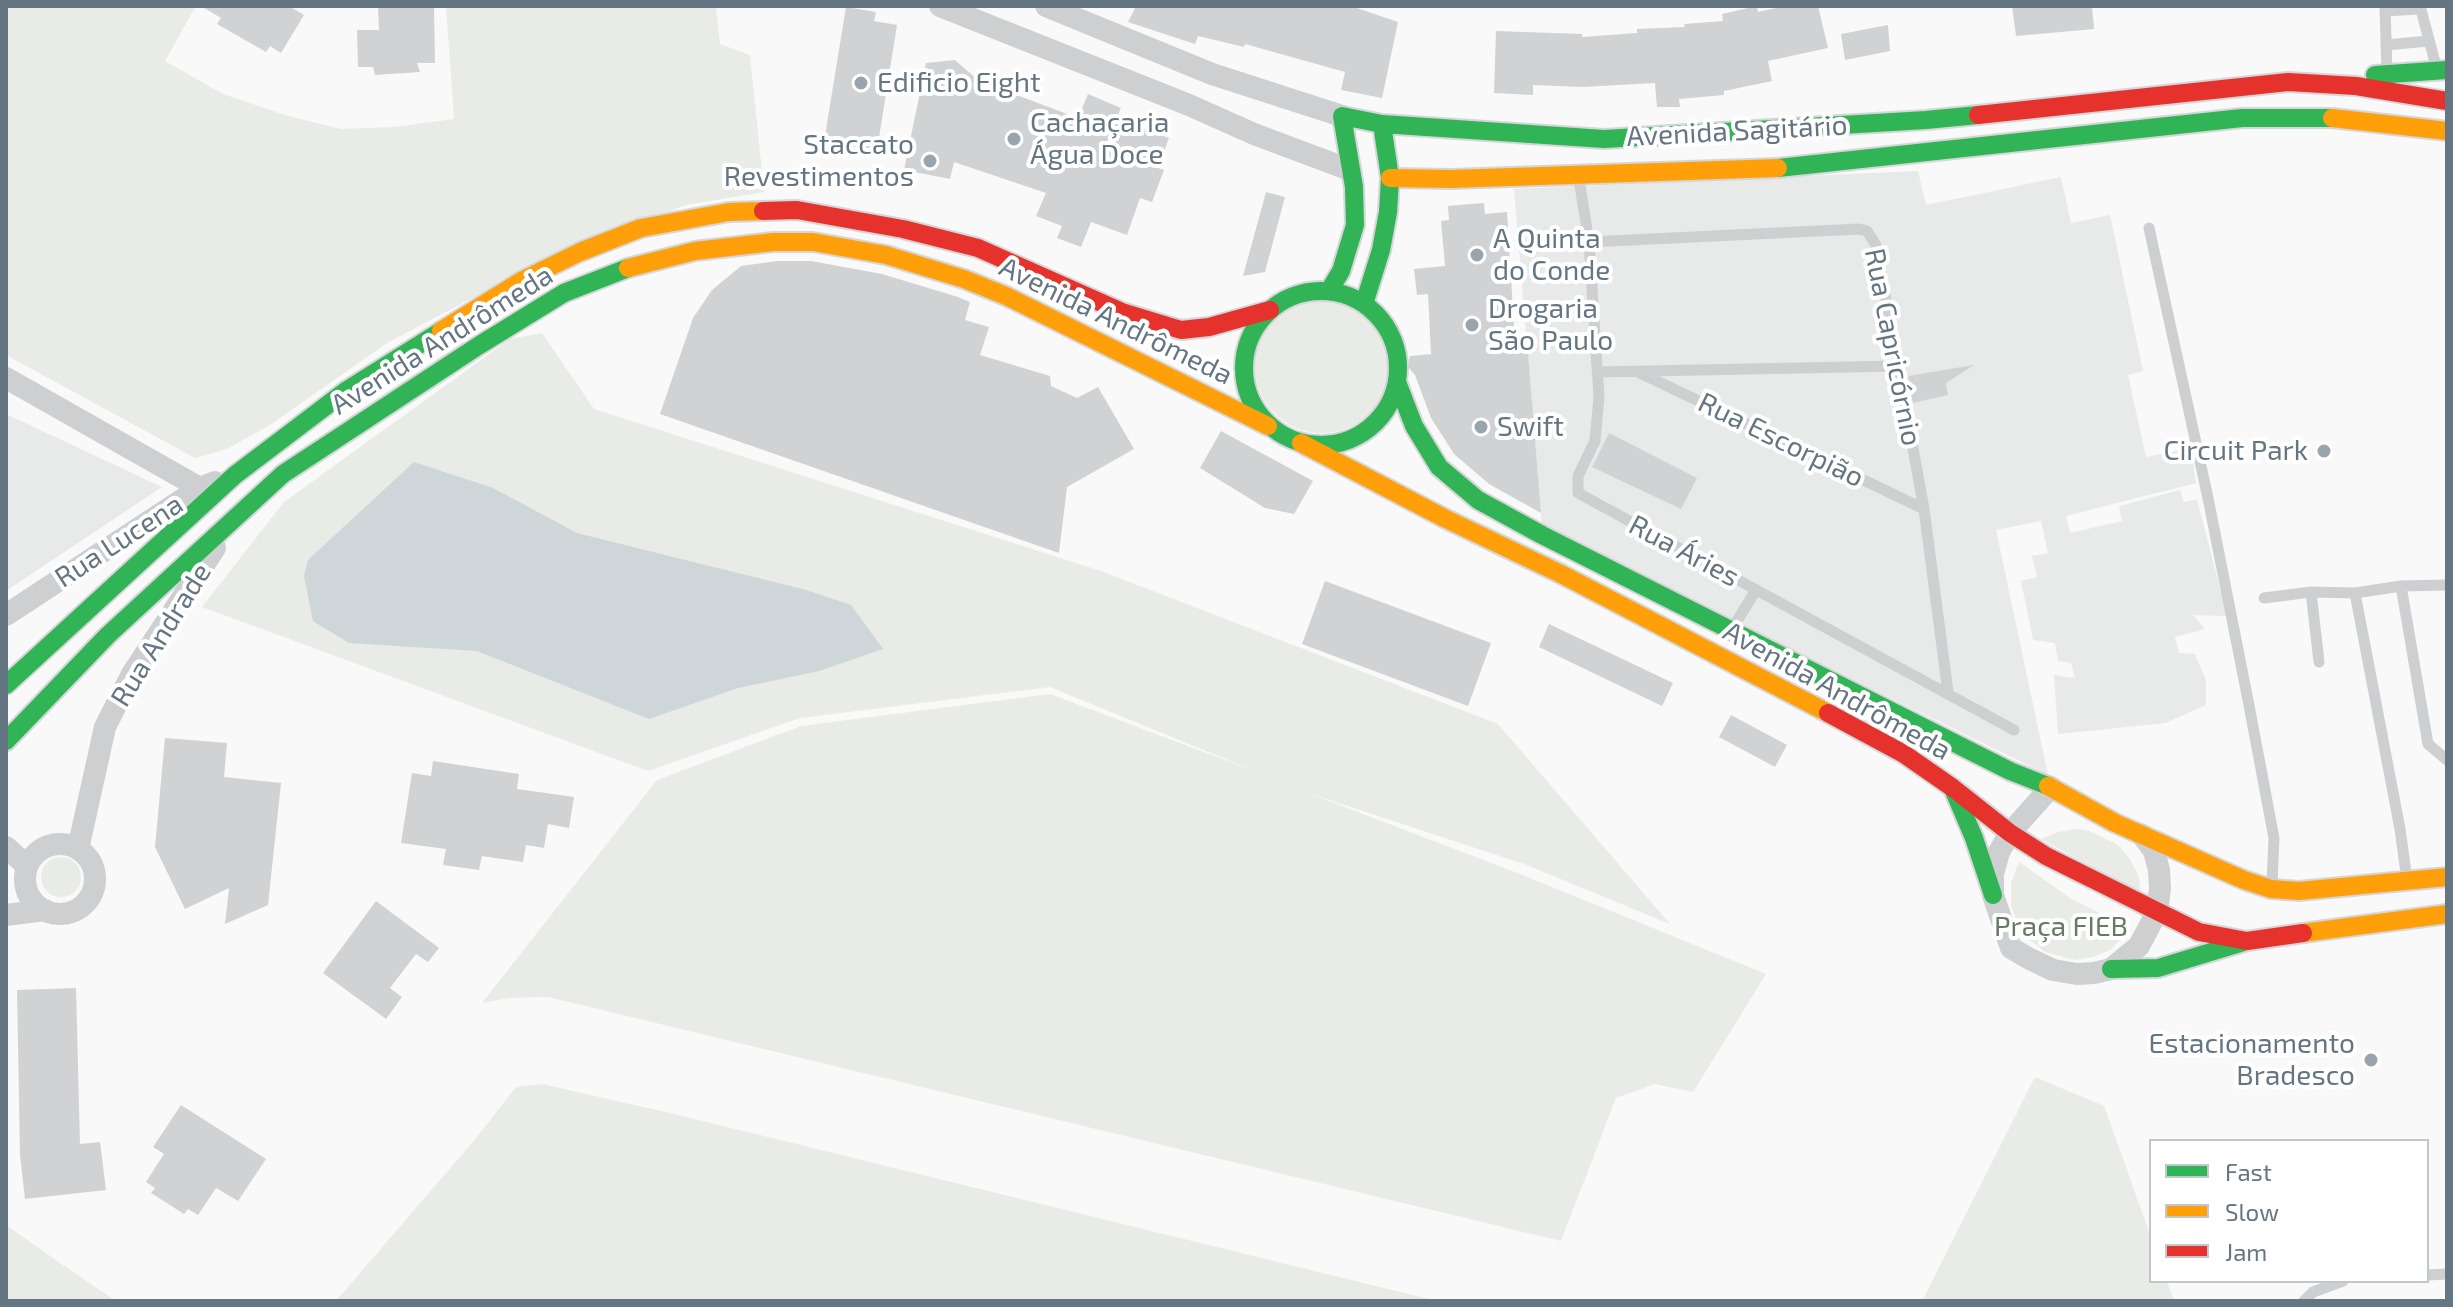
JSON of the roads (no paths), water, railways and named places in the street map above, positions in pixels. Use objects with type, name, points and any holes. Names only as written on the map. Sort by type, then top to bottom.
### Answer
[{"type":"main road","points":[[2288,82],[2387,74],[2444,75]]},
{"type":"main road","name":"Avenida Sagitário","points":[[1342,116],[1382,124],[1604,139],[1926,120],[2288,82],[2356,86],[2447,101]]},
{"type":"main road","points":[[2239,88],[2242,118]]},
{"type":"main road","points":[[1329,291],[1341,271],[1355,225],[1354,187],[1342,116]]},
{"type":"main road","name":"Avenida Sagitário","points":[[1390,178],[1579,176],[1786,168],[2242,118],[2349,118],[2447,131]]},
{"type":"main road","points":[[1364,304],[1381,250],[1388,212],[1390,178],[1382,124]]},
{"type":"main road","name":"Avenida Andrômeda","points":[[6,685],[235,475],[347,390],[523,280],[580,252],[641,228],[694,216],[797,210],[903,229],[978,248],[1122,312],[1181,330],[1209,327],[1270,310]]},
{"type":"main road","name":"Avenida Andrômeda","points":[[6,741],[108,635],[283,474],[564,293],[630,267],[695,251],[773,242],[813,242],[886,255],[964,279],[1006,296],[1268,426]]},
{"type":"main road","points":[[1329,291],[1364,304],[1378,316],[1395,346],[1398,364],[1397,382],[1390,403],[1377,421],[1359,435],[1339,443],[1301,443],[1268,426],[1252,405],[1244,380],[1244,354],[1253,330],[1270,310],[1288,298],[1308,292],[1329,291]]},
{"type":"main road","name":"Avenida Andrômeda","points":[[1397,382],[1414,426],[1439,467],[1478,500],[1542,535],[2142,835],[2271,889],[2299,891],[2447,877]]},
{"type":"main road","name":"Avenida Andrômeda","points":[[1301,443],[1444,518],[1561,574],[1904,754],[2046,856],[2199,932],[2247,941],[2447,914]]},
{"type":"main road","points":[[1953,788],[1993,895]]},
{"type":"main road","points":[[2111,969],[2158,968],[2247,941]]},
{"type":"street","points":[[940,6],[1350,170]]},
{"type":"street","name":"Avenida Sagitário","points":[[1046,6],[1212,74],[1342,116]]},
{"type":"street","points":[[6,378],[200,488]]},
{"type":"street","name":"Rua Lucena","points":[[6,615],[200,488],[235,475]]},
{"type":"street","name":"Rua Andrade","points":[[78,849],[105,727],[132,674],[234,520]]},
{"type":"street","points":[[2051,787],[2010,833],[1999,852],[1993,874],[1993,895],[2011,948],[2053,970],[2077,974],[2111,969],[2139,946],[2157,912],[2159,870],[2154,851],[2142,835]]},
{"type":"street","points":[[6,915],[45,910],[73,911],[91,895],[95,874],[86,855],[78,849],[58,844],[47,846],[27,866],[25,881],[28,893],[45,910]]},
{"type":"street","points":[[6,848],[27,866]]},
{"type":"lane","points":[[2387,74],[2385,9],[2420,8],[2428,41],[2444,75]]},
{"type":"lane","points":[[2386,45],[2428,41]]},
{"type":"lane","name":"Rua Áries","points":[[1579,176],[1589,242],[1598,372],[1598,421],[1595,441],[1578,476],[1578,493],[2014,730]]},
{"type":"lane","points":[[2149,228],[2208,498],[2274,838],[2271,889]]},
{"type":"lane","name":"Rua Capricórnio","points":[[1589,242],[1867,231],[1876,245],[1899,366],[1924,509],[1948,692]]},
{"type":"lane","points":[[1598,372],[1899,366]]},
{"type":"lane","name":"Rua Escorpião","points":[[1638,372],[1924,509]]},
{"type":"lane","points":[[2264,598],[2311,592],[2355,593],[2401,586],[2447,585]]},
{"type":"lane","points":[[2401,586],[2428,744],[2447,760]]},
{"type":"lane","points":[[1731,629],[1756,590]]},
{"type":"lane","points":[[2311,592],[2319,662]]},
{"type":"lane","points":[[2355,593],[2408,881]]},
{"type":"lane","points":[[2304,1301],[2313,1292],[2338,1283]]},
{"type":"place","name":"Edificio Eight","points":[[861,83]]},
{"type":"place","name":"Cachaçaria Água Doce","points":[[1014,139]]},
{"type":"place","name":"Staccato Revestimentos","points":[[930,161]]},
{"type":"place","name":"A Quinta do Conde","points":[[1477,255]]},
{"type":"place","name":"Drogaria São Paulo","points":[[1472,325]]},
{"type":"place","name":"Swift","points":[[1481,427]]},
{"type":"place","name":"Circuit Park","points":[[2324,451]]},
{"type":"place","name":"Estacionamento Bradesco","points":[[2371,1060]]},
{"type":"park label","name":"Praça FIEB","points":[[2061,927]]}]
